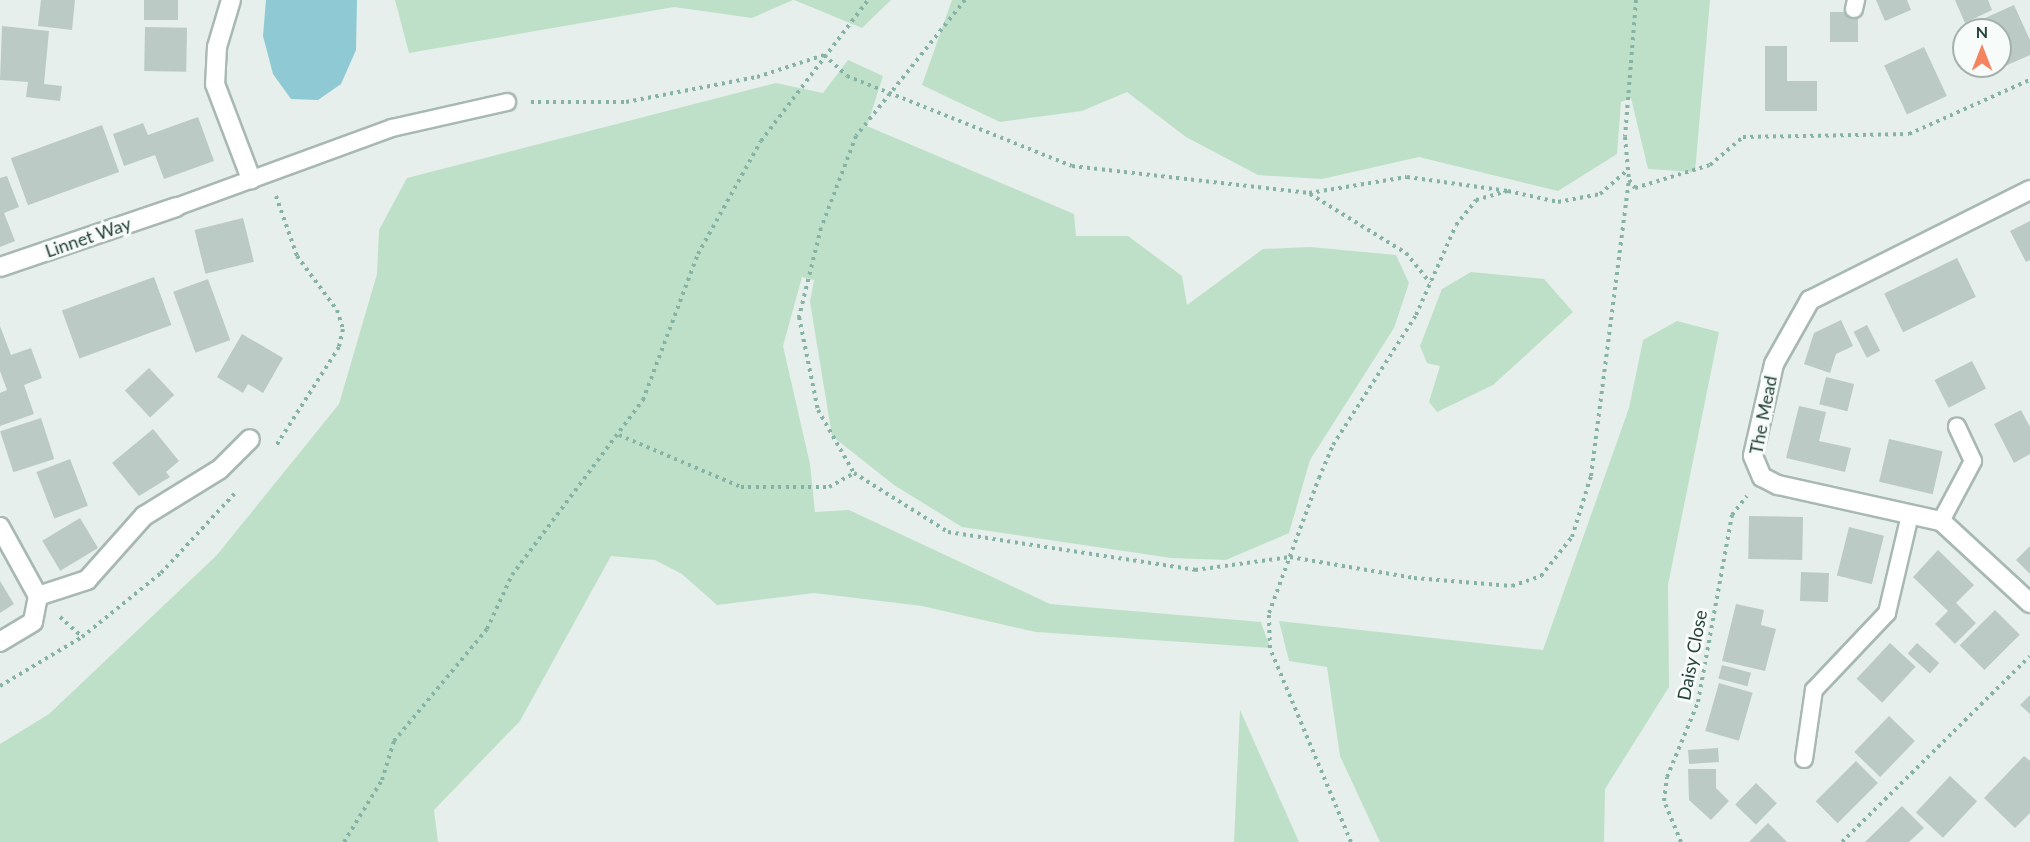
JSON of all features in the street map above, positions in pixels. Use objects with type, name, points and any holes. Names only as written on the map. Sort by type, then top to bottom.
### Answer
[{"type":"street","points":[[231,0],[217,47],[215,84],[251,179]]},
{"type":"street","name":"The Mead","points":[[2030,190],[1810,300],[1774,364],[1753,456],[1762,477],[1941,521],[2030,603]]},
{"type":"street","name":"Linnet Way","points":[[0,267],[176,207]]},
{"type":"street","points":[[38,596],[87,580],[144,516],[220,469],[250,439]]},
{"type":"street","points":[[0,527],[38,596],[33,622],[0,642]]},
{"type":"lane","points":[[176,207],[392,128],[507,102]]},
{"type":"lane","points":[[1941,521],[1973,461],[1957,427]]},
{"type":"lane","points":[[1804,759],[1814,690],[1887,613],[1910,514]]},
{"type":"path","points":[[344,842],[382,780],[394,741],[487,629],[512,575],[643,400],[698,254],[761,141],[824,54],[868,0]]},
{"type":"path","points":[[966,0],[896,93],[856,136],[822,228],[799,317],[818,410],[854,473],[948,532],[1195,570],[1290,557],[1414,578],[1512,586],[1541,576],[1572,537],[1591,476],[1629,180],[1625,137],[1636,0]]},
{"type":"path","points":[[824,54],[847,76],[896,93],[1072,166],[1309,193],[1407,177],[1508,191],[1558,202],[1600,195],[1628,170]]},
{"type":"path","points":[[507,102],[626,102],[757,76],[824,54]]},
{"type":"path","points":[[1629,180],[1644,188],[1710,165],[1743,137],[1756,134],[1909,134],[2030,80]]},
{"type":"path","points":[[1351,842],[1270,648],[1269,613],[1333,445],[1416,315],[1456,225],[1476,200],[1508,191]]},
{"type":"path","points":[[1309,193],[1406,253],[1430,284]]},
{"type":"path","points":[[619,435],[741,487],[829,487],[854,473]]},
{"type":"path","name":"Daisy Close","points":[[1681,842],[1664,801],[1667,777],[1698,702],[1732,514],[1762,477]]},
{"type":"path","points":[[1842,842],[2030,656]]},
{"type":"green space","points":[[395,0],[793,0],[752,18],[674,7],[409,53]]},
{"type":"green space","points":[[794,0],[891,0],[862,28]]},
{"type":"green space","points":[[952,0],[1710,0],[1695,172],[1648,169],[1631,98],[1621,102],[1617,154],[1558,191],[1419,157],[1322,179],[1258,175],[1186,137],[1127,92],[1082,111],[1000,122],[922,85]]},
{"type":"green space","points":[[848,60],[883,76],[867,126],[1074,214],[1076,236],[1128,236],[1182,276],[1187,305],[1263,249],[1310,247],[1396,255],[1409,283],[1394,328],[1310,460],[1289,533],[1226,560],[1171,558],[962,527],[894,485],[832,436],[810,302],[814,280],[802,277],[783,346],[810,464],[815,512],[849,510],[1050,604],[1261,622],[1270,648],[1036,632],[922,606],[814,593],[717,605],[682,574],[655,560],[611,556],[520,721],[434,810],[438,842],[0,842],[0,744],[49,714],[217,555],[339,404],[377,274],[379,230],[407,178],[776,83],[823,93]]},
{"type":"green space","points":[[1471,272],[1544,279],[1573,312],[1493,385],[1437,412],[1429,402],[1440,366],[1427,363],[1420,346],[1442,289]]},
{"type":"green space","points":[[1677,321],[1719,332],[1668,585],[1669,687],[1605,789],[1604,842],[1380,842],[1340,756],[1327,667],[1289,661],[1279,621],[1543,650],[1629,408],[1643,340]]},
{"type":"green space","points":[[1240,710],[1299,842],[1234,842]]},
{"type":"water","points":[[266,0],[357,0],[356,50],[341,84],[318,100],[291,99],[273,74],[263,36]]},
{"type":"building","points":[[41,0],[75,0],[72,30],[38,26]]},
{"type":"building","points":[[144,0],[178,0],[178,20],[144,20]]},
{"type":"building","points":[[1876,0],[1907,0],[1911,10],[1885,21]]},
{"type":"building","points":[[1955,0],[1988,0],[1992,10],[1975,18],[1963,18]]},
{"type":"building","points":[[2014,5],[2030,40],[2030,55],[2012,63],[2012,18],[1985,18]]},
{"type":"building","points":[[1830,12],[1858,12],[1858,42],[1830,42]]},
{"type":"building","points":[[2,26],[49,31],[44,84],[62,86],[60,101],[26,97],[28,82],[0,80]]},
{"type":"building","points":[[145,27],[187,28],[186,72],[144,71]]},
{"type":"building","points":[[1765,46],[1787,46],[1787,81],[1817,81],[1817,111],[1765,111]]},
{"type":"building","points":[[1924,47],[1947,96],[1907,115],[1884,66]]},
{"type":"building","points":[[198,117],[214,161],[164,179],[155,155],[124,166],[113,134],[143,123],[148,135]]},
{"type":"building","points":[[102,125],[119,172],[28,205],[11,158]]},
{"type":"building","points":[[7,176],[19,207],[4,213],[15,241],[0,247],[0,178]]},
{"type":"building","points":[[243,218],[254,262],[205,274],[194,230]]},
{"type":"building","points":[[2030,221],[2030,260],[2026,262],[2010,231]]},
{"type":"building","points":[[1957,258],[1976,297],[1903,332],[1884,294]]},
{"type":"building","points":[[154,277],[171,325],[79,358],[62,311]]},
{"type":"building","points":[[208,279],[230,340],[195,353],[173,292]]},
{"type":"building","points":[[1841,320],[1853,346],[1836,354],[1830,373],[1804,364],[1814,333]]},
{"type":"building","points":[[1867,325],[1880,351],[1867,358],[1854,332]]},
{"type":"building","points":[[0,326],[11,355],[31,348],[42,378],[24,385],[34,414],[0,426],[0,393],[7,390],[0,371]]},
{"type":"building","points":[[242,334],[283,358],[263,393],[248,384],[243,393],[217,377]]},
{"type":"building","points":[[1972,361],[1986,389],[1949,408],[1935,380]]},
{"type":"building","points":[[149,368],[174,395],[150,418],[125,391]]},
{"type":"building","points":[[1826,377],[1854,384],[1847,411],[1819,404]]},
{"type":"building","points":[[1799,406],[1826,412],[1819,441],[1851,448],[1845,472],[1786,458]]},
{"type":"building","points":[[2021,410],[2030,427],[2030,454],[2014,463],[1994,424]]},
{"type":"building","points":[[41,418],[54,459],[13,472],[0,431]]},
{"type":"building","points":[[153,429],[179,461],[166,472],[170,477],[139,496],[112,463]]},
{"type":"building","points":[[1889,439],[1943,451],[1933,494],[1879,482]]},
{"type":"building","points":[[70,459],[88,506],[54,519],[36,472]]},
{"type":"building","points":[[1749,516],[1803,517],[1802,560],[1748,559]]},
{"type":"building","points":[[80,518],[98,548],[60,571],[42,541]]},
{"type":"building","points":[[1849,527],[1884,536],[1872,584],[1837,576]]},
{"type":"building","points":[[2030,546],[2030,574],[2016,560]]},
{"type":"building","points":[[1938,550],[1974,585],[1956,603],[1976,623],[1955,644],[1935,624],[1948,611],[1913,577]]},
{"type":"building","points":[[1801,572],[1829,573],[1828,602],[1800,601]]},
{"type":"building","points":[[0,581],[14,604],[0,613]]},
{"type":"building","points":[[1736,604],[1764,610],[1761,625],[1776,629],[1765,671],[1722,661]]},
{"type":"building","points":[[1995,610],[2020,635],[1984,670],[1960,645]]},
{"type":"building","points":[[1890,643],[1916,667],[1882,703],[1857,679]]},
{"type":"building","points":[[1917,643],[1939,663],[1930,673],[1908,653]]},
{"type":"building","points":[[1722,665],[1751,673],[1747,686],[1718,679]]},
{"type":"building","points":[[1719,683],[1753,693],[1739,741],[1705,731]]},
{"type":"building","points":[[2030,695],[2030,714],[2020,705]]},
{"type":"building","points":[[1889,716],[1915,741],[1880,777],[1854,752]]},
{"type":"building","points":[[1718,748],[1719,762],[1689,764],[1688,750]]},
{"type":"building","points":[[2024,756],[2030,761],[2030,813],[2015,828],[1984,798]]},
{"type":"building","points":[[1856,761],[1878,783],[1838,823],[1816,801]]},
{"type":"building","points":[[1688,769],[1716,769],[1716,788],[1729,801],[1711,820],[1689,800]]},
{"type":"building","points":[[1950,776],[1977,801],[1943,838],[1916,813]]},
{"type":"building","points":[[1756,783],[1777,803],[1756,825],[1735,805]]},
{"type":"building","points":[[1902,806],[1924,828],[1909,842],[1865,842]]},
{"type":"building","points":[[1768,823],[1787,842],[1749,842]]}]
